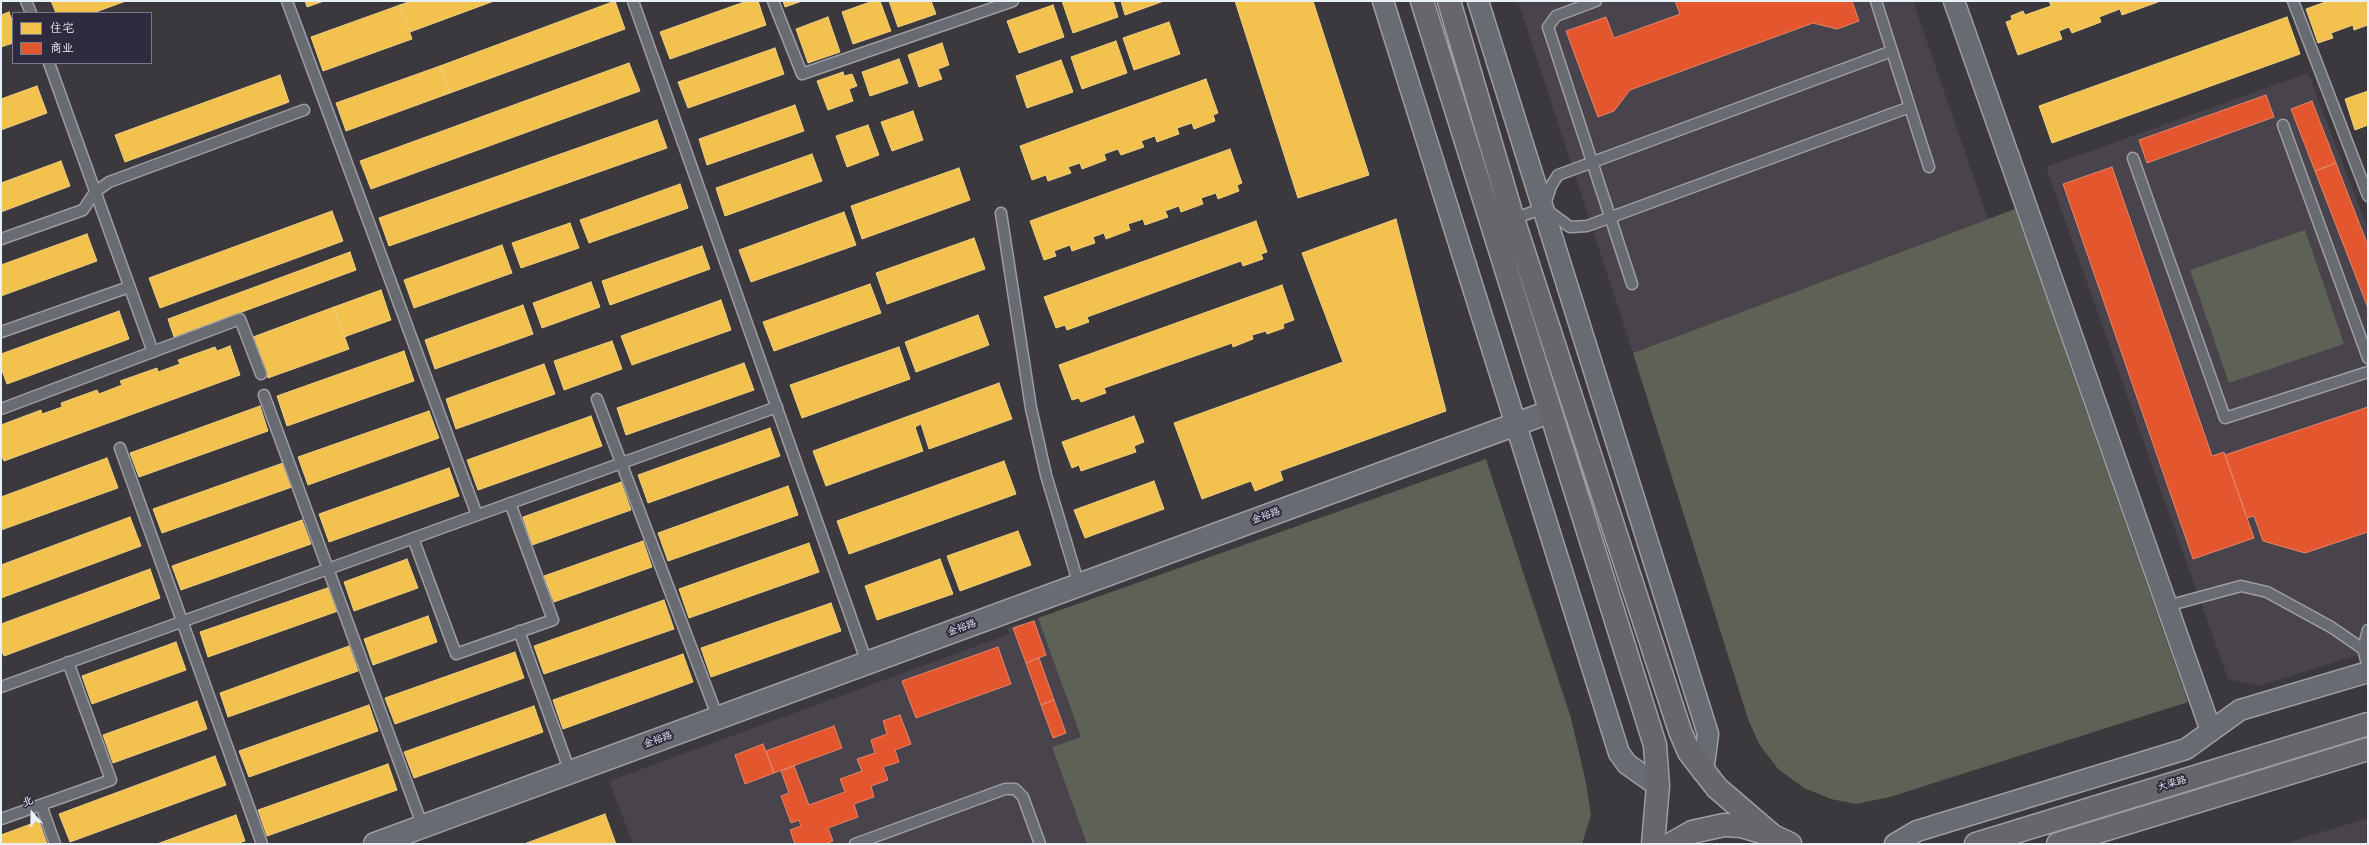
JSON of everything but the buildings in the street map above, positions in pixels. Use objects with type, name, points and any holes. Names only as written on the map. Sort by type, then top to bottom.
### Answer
[{"type":"main road","points":[[1422,1],[1549,412],[1655,745],[1658,786],[1653,844]]},
{"type":"main road","points":[[1449,1],[1512,219],[1675,716],[1689,752],[1703,772],[1726,798],[1783,841]]},
{"type":"main road","name":"大梁路","points":[[1976,844],[2368,724]]},
{"type":"main road","points":[[2058,844],[2368,749]]},
{"type":"main road","points":[[1671,844],[1692,832],[1724,825],[1757,830],[1783,841]]},
{"type":"street","points":[[1383,1],[1619,753],[1627,764],[1658,786]]},
{"type":"street","points":[[1478,1],[1708,734],[1703,772]]},
{"type":"street","points":[[1954,1],[2211,731]]},
{"type":"street","name":"金裕路","points":[[375,844],[1549,412]]},
{"type":"street","points":[[1895,844],[1917,831],[2186,748],[2240,710],[2368,672]]},
{"type":"lane","points":[[26,1],[31,12]]},
{"type":"lane","points":[[287,1],[477,515]]},
{"type":"lane","points":[[633,1],[867,663]]},
{"type":"lane","points":[[773,1],[802,74],[1013,1]]},
{"type":"lane","points":[[1596,1],[1556,16],[1548,27],[1632,284]]},
{"type":"lane","points":[[1876,1],[1929,167]]},
{"type":"lane","points":[[2293,1],[2368,196]]},
{"type":"lane","points":[[1544,208],[1551,186],[1558,175],[1892,50]]},
{"type":"lane","points":[[49,64],[153,352]]},
{"type":"lane","points":[[1544,208],[1570,227],[1587,226],[1910,107]]},
{"type":"lane","points":[[1,239],[83,210],[95,192],[109,182],[304,110]]},
{"type":"lane","points":[[2282,125],[2368,358]]},
{"type":"lane","points":[[2133,158],[2225,418],[2368,372]]},
{"type":"lane","points":[[1512,219],[1544,208]]},
{"type":"lane","points":[[1001,212],[1031,408],[1046,475],[1079,585]]},
{"type":"lane","points":[[1,332],[129,287]]},
{"type":"lane","points":[[1,409],[240,319],[261,374]]},
{"type":"lane","points":[[264,395],[423,827]]},
{"type":"lane","points":[[597,399],[718,718]]},
{"type":"lane","points":[[1,687],[776,407]]},
{"type":"lane","points":[[120,448],[262,844]]},
{"type":"lane","points":[[413,538],[456,654],[553,620],[510,503]]},
{"type":"lane","points":[[2167,606],[2241,586],[2267,592],[2331,627],[2363,649]]},
{"type":"lane","points":[[2368,630],[2363,649],[2368,668]]},
{"type":"lane","points":[[519,631],[570,772]]},
{"type":"lane","points":[[1,819],[110,780],[68,662]]},
{"type":"lane","points":[[855,844],[1005,789],[1015,789],[1023,797],[1040,844]]},
{"type":"lane","points":[[41,805],[55,844]]},
{"type":"shaded area","points":[[1518,1],[1913,1],[1988,219],[1633,353]]},
{"type":"shaded area","points":[[2308,73],[2368,229],[2368,652],[2258,686],[2228,679],[2046,167]]},
{"type":"shaded area","points":[[2015,209],[2188,702],[1890,797],[1856,804],[1831,799],[1804,788],[1778,769],[1759,744],[1748,719],[1633,353]]},
{"type":"shaded area","points":[[2305,230],[2344,344],[2229,383],[2190,270]]},
{"type":"shaded area","points":[[1486,459],[1571,718],[1586,783],[1591,815],[1582,844],[1087,844],[1052,747],[1081,737],[1038,618]]},
{"type":"shaded area","points":[[1038,618],[1081,737],[1052,747],[1087,844],[633,844],[609,781],[1009,634],[1007,628]]},
{"type":"shaded area","points":[[2368,818],[2368,844],[2290,844],[2289,842]]}]
